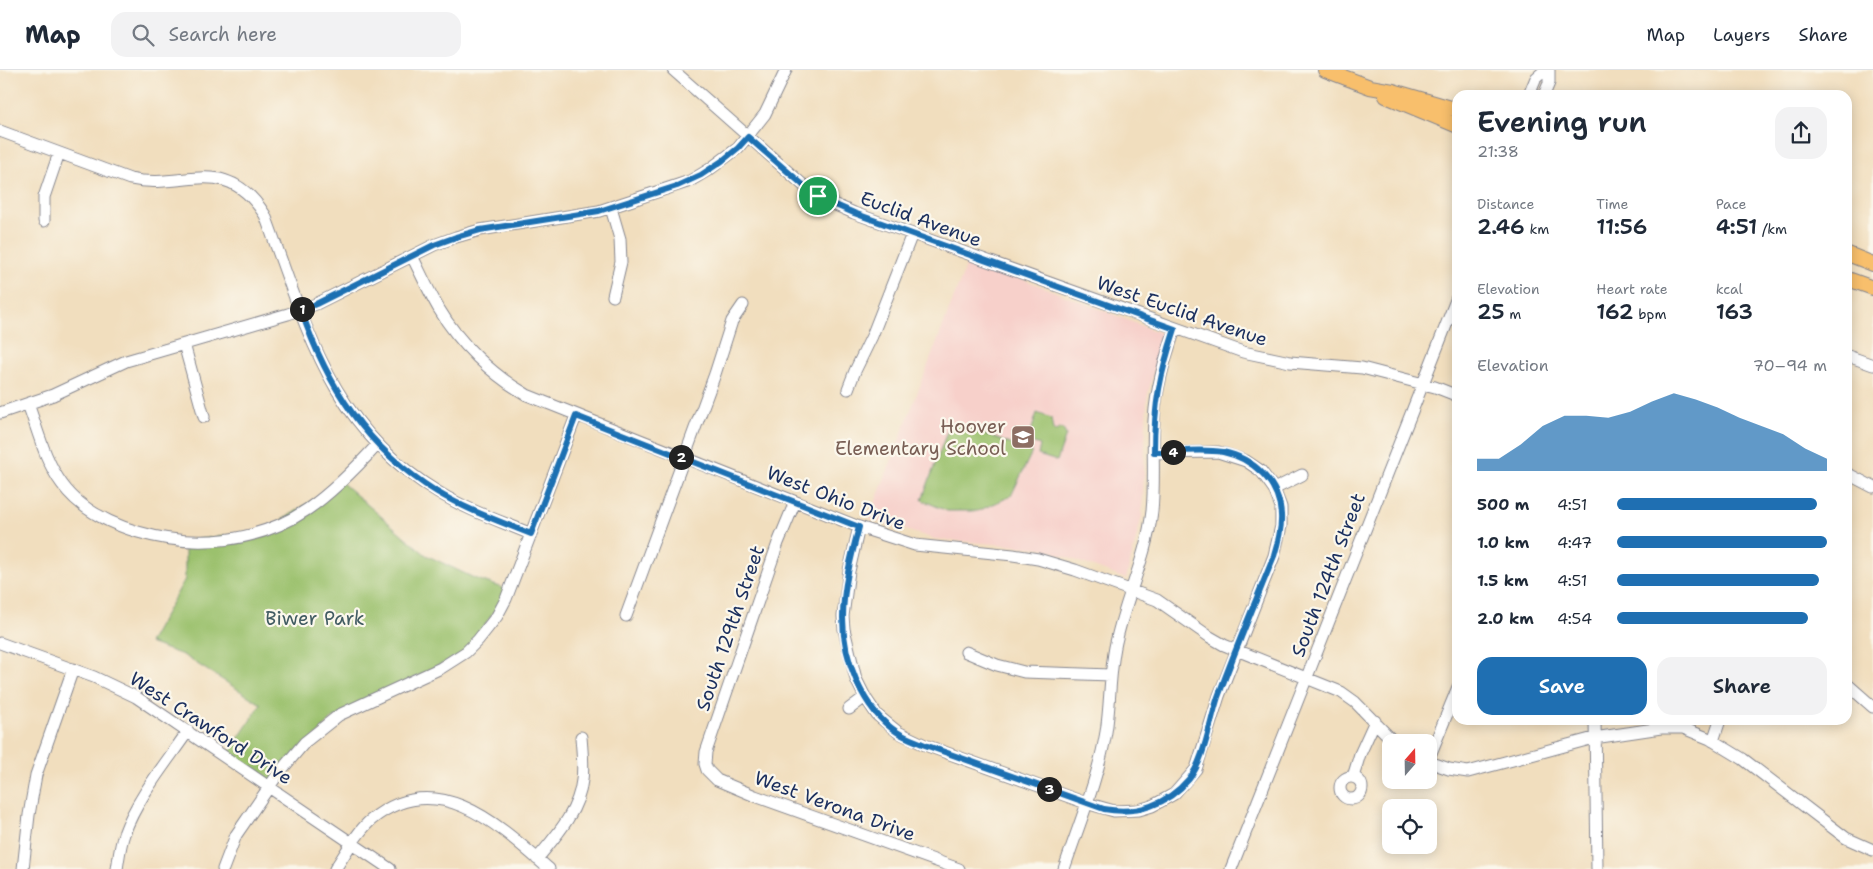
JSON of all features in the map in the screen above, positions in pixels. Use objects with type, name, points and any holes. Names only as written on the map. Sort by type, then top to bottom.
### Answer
[{"type":"main road","points":[[1325,70],[1370,86],[1452,108]]},
{"type":"main road","points":[[1370,86],[1392,100],[1452,124]]},
{"type":"main road","points":[[1852,256],[1873,264]]},
{"type":"main road","points":[[1852,280],[1873,288]]},
{"type":"street","name":"Euclid Avenue","points":[[673,70],[794,178],[818,196],[854,213],[1015,272]]},
{"type":"street","points":[[0,413],[53,395],[126,361],[301,310],[412,256],[456,237],[480,230],[576,216],[611,208],[677,186],[701,175],[731,154],[748,137],[766,114],[786,70]]},
{"type":"street","points":[[1531,90],[1536,78],[1547,70],[1549,83],[1546,90]]},
{"type":"street","points":[[0,131],[142,182],[205,176],[224,180],[243,189],[265,215],[317,354],[336,390],[355,418],[399,464],[436,492],[471,510],[531,534]]},
{"type":"street","points":[[44,221],[44,197],[59,153]]},
{"type":"street","points":[[611,208],[620,239],[622,262],[612,296]]},
{"type":"street","points":[[848,389],[872,336],[912,234]]},
{"type":"street","name":"West Ohio Drive","points":[[412,256],[439,310],[457,334],[503,380],[545,403],[859,527],[915,545],[1038,559],[1157,600],[1210,637],[1236,650],[1340,692],[1355,702],[1387,734]]},
{"type":"street","name":"West Euclid Avenue","points":[[1015,272],[1256,356],[1290,362],[1354,366],[1422,383],[1452,394]]},
{"type":"street","points":[[626,616],[715,374],[732,321],[743,305]]},
{"type":"street","name":"South 124th Street","points":[[1231,869],[1452,309]]},
{"type":"street","points":[[1064,869],[1097,771],[1105,738],[1116,640],[1145,548],[1152,511],[1156,399],[1161,371],[1175,329]]},
{"type":"street","points":[[184,344],[204,417]]},
{"type":"street","points":[[1852,357],[1873,365]]},
{"type":"street","points":[[28,404],[48,459],[58,479],[72,496],[95,514],[108,520],[148,535],[177,540],[219,541],[245,536],[281,524],[318,501],[378,444]]},
{"type":"street","points":[[223,869],[236,836],[269,786],[300,747],[332,719],[441,668],[466,652],[497,616],[506,599],[576,416]]},
{"type":"street","points":[[859,527],[849,570],[843,616],[844,629],[854,674],[872,709],[885,723],[909,738],[1086,803],[1114,811],[1140,810],[1165,800],[1184,785],[1196,769],[1236,650],[1274,556],[1280,537],[1281,526],[1281,507],[1274,489],[1255,466],[1235,456],[1218,452],[1154,452]]},
{"type":"street","points":[[1274,489],[1302,474]]},
{"type":"street","points":[[1852,476],[1873,487]]},
{"type":"street","name":"South 129th Street","points":[[706,767],[706,752],[794,502]]},
{"type":"street","name":"West Crawford Drive","points":[[0,643],[114,685],[136,697],[390,869]]},
{"type":"street","points":[[966,652],[997,665],[1024,672],[1111,675]]},
{"type":"street","points":[[23,869],[29,815],[36,776],[73,669]]},
{"type":"street","points":[[1852,689],[1873,707]]},
{"type":"street","points":[[849,709],[865,697]]},
{"type":"street","points":[[1438,736],[1452,702]]},
{"type":"street","points":[[1353,777],[1360,754],[1375,721]]},
{"type":"street","points":[[1595,725],[1597,869]]},
{"type":"street","points":[[1714,741],[1719,725]]},
{"type":"street","points":[[1438,765],[1468,772],[1594,738],[1668,728],[1683,728],[1714,741],[1743,759],[1846,838],[1873,850]]},
{"type":"street","points":[[117,869],[120,850],[138,805],[188,731]]},
{"type":"street","points":[[537,859],[569,818],[575,806],[582,779],[581,737]]},
{"type":"street","name":"West Verona Drive","points":[[706,767],[708,772],[717,780],[959,869]]},
{"type":"street","points":[[335,869],[372,820],[394,806],[410,800],[440,798],[463,806],[482,816],[549,869]]},
{"type":"shaded area","name":"Hoover Elementary School","points":[[969,258],[1163,334],[1147,398],[1142,516],[1126,579],[1042,548],[935,539],[869,519]]},
{"type":"green space","points":[[1037,413],[1051,418],[1053,430],[1063,429],[1066,435],[1057,461],[1038,455],[1040,445],[1028,441]]},
{"type":"green space","points":[[957,424],[1032,452],[1011,496],[978,511],[947,511],[922,500],[948,429]]},
{"type":"green space","name":"Biwer Park","points":[[341,482],[426,555],[474,578],[509,590],[466,652],[332,719],[269,786],[226,757],[261,704],[183,655],[149,643],[185,579],[185,541],[265,531]]},
{"type":"place","name":"Hoover Elementary School","points":[[1023,437]]},
{"type":"route","points":[[748,137],[794,178],[818,196],[854,213],[1175,329],[1161,371],[1156,399],[1154,452],[1224,452],[1255,466],[1274,489],[1280,501],[1282,516],[1280,537],[1274,556],[1219,696],[1196,769],[1184,785],[1165,800],[1140,810],[1125,812],[1104,809],[925,745],[898,732],[885,723],[872,709],[861,690],[845,640],[843,616],[849,570],[859,527],[576,416],[531,534],[471,510],[436,492],[386,453],[355,418],[336,390],[317,354],[301,310],[434,245],[456,237],[480,230],[599,211],[690,181],[722,161],[748,137]]}]
